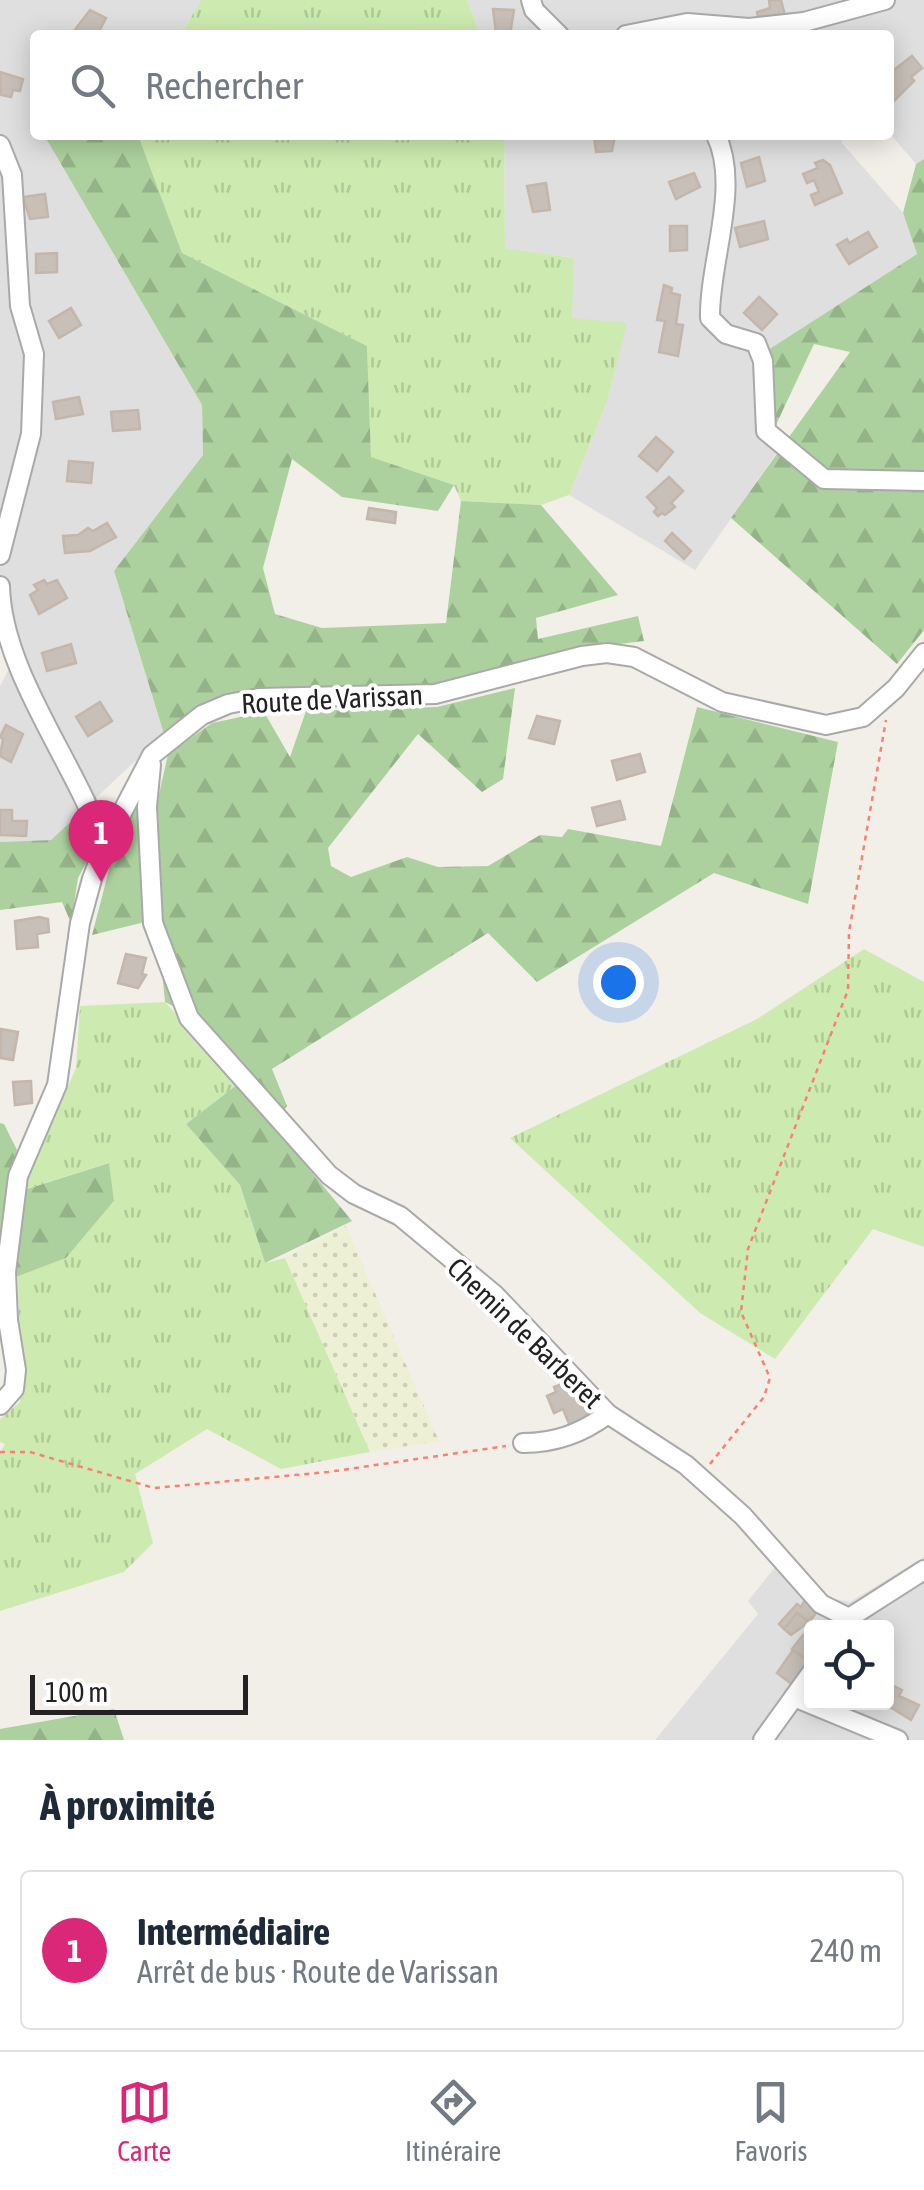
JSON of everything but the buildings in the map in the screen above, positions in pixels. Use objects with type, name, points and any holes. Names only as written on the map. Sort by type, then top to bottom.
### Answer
[{"type":"street","points":[[531,0],[534,10],[554,30]]},
{"type":"street","points":[[651,30],[687,23],[718,30],[804,22],[885,0]]},
{"type":"street","points":[[719,140],[724,150],[727,179],[709,288],[710,318],[726,334],[756,343],[763,361],[766,431],[824,479],[924,481]]},
{"type":"street","points":[[0,145],[12,175],[20,306],[34,354],[30,434],[0,556]]},
{"type":"street","points":[[0,586],[1,614],[24,672],[58,749],[92,811],[104,847]]},
{"type":"street","name":"Route de Varissan","points":[[0,1405],[14,1390],[16,1370],[6,1272],[18,1176],[56,1085],[80,923],[104,847],[152,754],[202,715],[228,704],[259,698],[435,694],[582,656],[607,654],[634,657],[722,702],[826,725],[863,717],[924,653]]},
{"type":"street","name":"Chemin de Barberet","points":[[152,754],[146,808],[153,923],[189,1018],[328,1174],[354,1194],[400,1216],[495,1296],[608,1414],[700,1477],[743,1516],[821,1604],[842,1620]]},
{"type":"street","points":[[523,1444],[544,1444],[568,1437],[608,1414]]},
{"type":"street","points":[[850,1620],[924,1570]]},
{"type":"street","points":[[763,1740],[804,1683]]},
{"type":"street","points":[[794,1697],[898,1740]]},
{"type":"path","points":[[700,1477],[764,1396],[770,1378],[741,1312],[748,1249],[848,990],[849,932],[890,693]]},
{"type":"path","points":[[0,1452],[30,1452],[154,1488],[328,1472],[523,1444]]},
{"type":"shaded area","points":[[0,0],[201,0],[184,30],[30,30],[30,140],[47,140],[202,405],[203,455],[114,571],[164,734],[51,840],[0,842],[0,686],[9,669],[0,641]]},
{"type":"shaded area","points":[[467,0],[924,0],[924,159],[916,164],[894,139],[894,30],[478,30]]},
{"type":"shaded area","points":[[504,140],[843,140],[903,213],[917,254],[768,350],[776,454],[695,570],[569,495],[607,402],[626,324],[571,319],[574,258],[505,248]]},
{"type":"shaded area","points":[[787,1552],[830,1598],[850,1602],[924,1557],[924,1740],[655,1740],[758,1614],[748,1601]]},
{"type":"green space","points":[[201,0],[467,0],[478,30],[184,30]]},
{"type":"green space","points":[[47,140],[140,140],[182,253],[367,346],[371,457],[454,485],[438,511],[342,497],[292,459],[263,568],[275,614],[322,628],[446,623],[461,501],[541,505],[618,595],[536,618],[538,639],[638,616],[644,641],[586,648],[436,687],[204,706],[164,734],[114,571],[203,455],[202,405]]},
{"type":"green space","points":[[140,140],[504,140],[505,248],[574,258],[572,318],[627,323],[607,402],[569,495],[541,505],[461,501],[454,485],[371,457],[367,346],[182,253]]},
{"type":"green space","points":[[924,159],[924,630],[897,664],[731,518],[850,352],[814,344],[774,429],[768,350],[917,254],[903,213],[916,164]]},
{"type":"green space","points":[[515,688],[503,779],[482,792],[418,734],[328,848],[331,866],[351,877],[407,857],[438,867],[488,866],[540,835],[562,837],[568,829],[661,846],[697,707],[838,742],[808,904],[714,873],[537,982],[488,933],[272,1069],[287,1106],[273,1125],[352,1221],[265,1263],[240,1185],[186,1124],[246,1078],[197,1018],[165,1002],[157,919],[92,935],[115,847],[136,804],[158,799],[168,754],[212,723],[264,712],[290,757],[306,711],[437,707]]},
{"type":"green space","points":[[81,812],[94,848],[78,878],[71,923],[62,902],[0,910],[0,842],[51,840]]},
{"type":"green space","points":[[864,949],[924,982],[924,1247],[873,1229],[775,1359],[700,1313],[510,1138],[757,1019]]},
{"type":"green space","points":[[165,1002],[239,1084],[186,1124],[240,1185],[265,1263],[285,1258],[370,1452],[281,1469],[207,1429],[135,1474],[153,1543],[124,1572],[0,1611],[0,1453],[5,1444],[0,1442],[0,1419],[20,1402],[18,1276],[66,1258],[114,1201],[108,1163],[23,1190],[76,1068],[80,1006]]},
{"type":"green space","points":[[0,1123],[17,1150],[5,1196],[109,1163],[114,1201],[66,1258],[0,1283]]},
{"type":"green space","points":[[346,1226],[439,1441],[370,1452],[285,1258]]},
{"type":"green space","points":[[114,1709],[124,1740],[0,1740],[0,1729]]},
{"type":"place","name":"Intermédiaire","points":[[101,882]]}]
